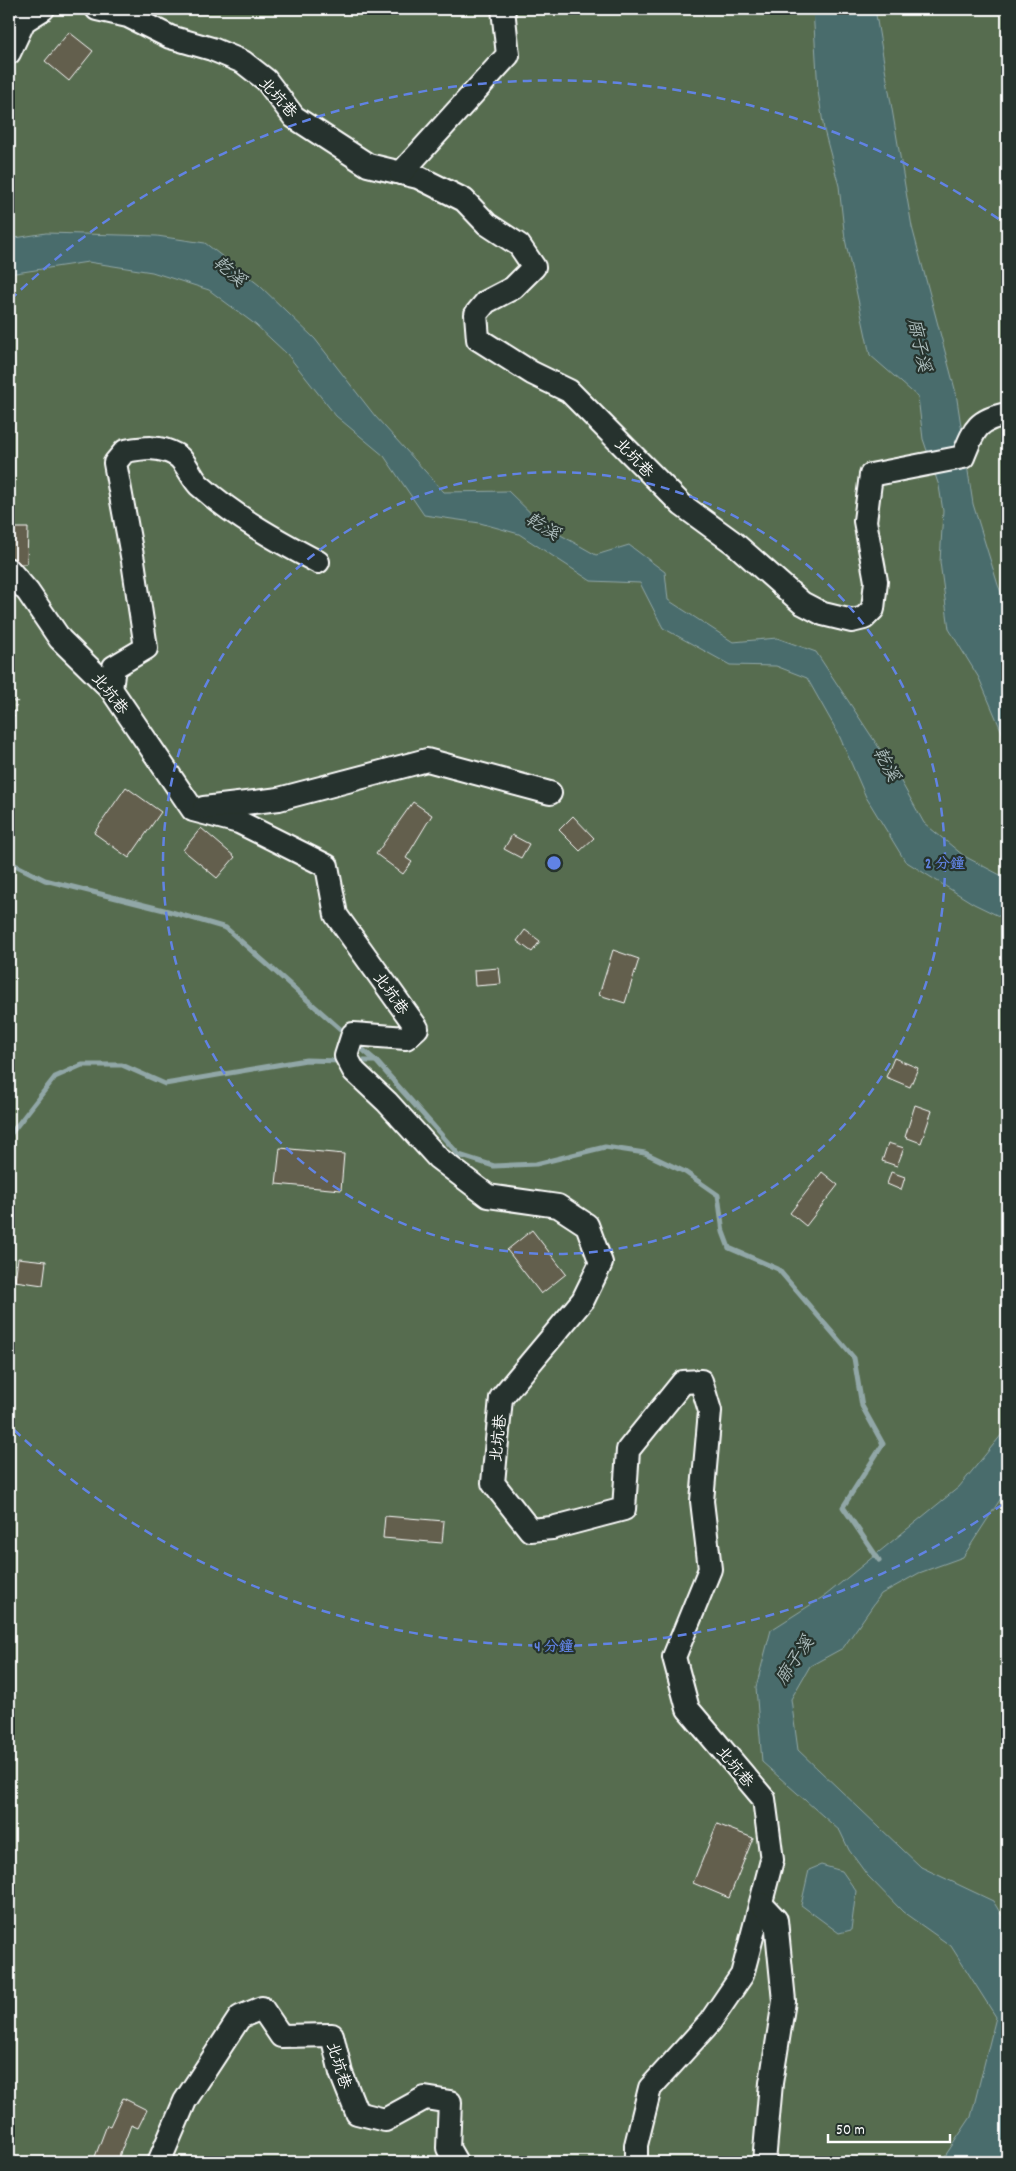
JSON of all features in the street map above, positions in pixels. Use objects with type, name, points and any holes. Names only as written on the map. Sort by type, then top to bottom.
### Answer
[{"type":"street","points":[[9,53],[24,21],[43,9]]},
{"type":"street","name":"北坑巷","points":[[97,9],[128,16],[170,37],[212,49],[243,62],[266,80],[294,117],[368,165],[418,177],[464,200],[487,224],[519,245],[534,267],[512,288],[486,302],[476,314],[478,339],[532,373],[569,391],[682,505],[734,543],[802,603],[823,614],[852,621],[864,618],[873,609],[876,581],[865,521],[871,476],[962,457],[974,429],[993,417],[1007,414]]},
{"type":"street","points":[[401,173],[508,55],[503,9]]},
{"type":"street","points":[[111,690],[114,667],[146,648],[133,561],[115,463],[125,451],[154,446],[178,456],[198,484],[232,511],[266,535],[318,562]]},
{"type":"street","name":"北坑巷","points":[[9,570],[28,592],[60,639],[111,690],[193,810],[239,822],[327,866],[336,915],[417,1028],[406,1038],[351,1042],[346,1056],[354,1072],[387,1102],[438,1158],[488,1196],[558,1206],[587,1225],[601,1263],[584,1300],[501,1398],[493,1483],[530,1530],[552,1528],[624,1509],[628,1450],[683,1382],[701,1381],[710,1410],[702,1501],[710,1569],[674,1657],[688,1708],[764,1798],[772,1860],[742,1975],[710,2022],[650,2088],[636,2146],[636,2162]]},
{"type":"street","points":[[193,810],[279,799],[428,760],[550,793]]},
{"type":"street","points":[[760,1904],[776,1920],[784,2001],[771,2083],[764,2162]]},
{"type":"street","name":"北坑巷","points":[[159,2162],[185,2101],[240,2017],[262,2008],[281,2036],[332,2035],[341,2073],[357,2113],[385,2120],[425,2098],[450,2102],[448,2148],[456,2162]]},
{"type":"path","points":[[9,704],[17,700],[9,736]]},
{"type":"green space","points":[[9,9],[1007,9],[1007,2162],[9,2162]]},
{"type":"water","name":"廍子溪","points":[[813,9],[875,9],[912,227],[956,393],[973,504],[998,585],[1007,607],[1007,744],[979,678],[949,629],[940,562],[943,511],[939,486],[923,439],[918,397],[870,355],[845,239],[839,186],[824,130],[818,91]]},
{"type":"water","name":"乾溪","points":[[46,233],[157,236],[205,243],[259,285],[315,339],[375,416],[444,492],[508,491],[543,525],[596,555],[629,545],[665,572],[668,600],[733,642],[777,638],[816,652],[899,778],[924,823],[964,856],[1004,877],[1007,876],[1007,920],[974,904],[905,861],[866,797],[838,733],[807,678],[776,666],[730,665],[663,628],[640,583],[591,581],[519,534],[480,523],[424,515],[384,456],[336,416],[287,354],[256,325],[209,290],[152,272],[88,262],[9,274],[9,239]]},
{"type":"water","name":"廍子溪","points":[[1007,1428],[1007,1489],[963,1557],[919,1573],[881,1594],[843,1648],[810,1666],[791,1699],[798,1750],[921,1867],[993,1901],[1007,1924],[1007,2155],[1003,2162],[941,2162],[971,2117],[996,2017],[951,1946],[903,1912],[867,1875],[849,1850],[840,1831],[762,1762],[756,1687],[771,1630],[826,1595],[959,1487]]},
{"type":"water","points":[[821,1865],[842,1871],[856,1891],[851,1930],[839,1933],[801,1905],[809,1870]]},
{"type":"building","points":[[69,32],[93,51],[69,81],[45,61]]},
{"type":"building","points":[[9,528],[28,528],[27,564],[21,564],[14,558],[9,557]]},
{"type":"building","points":[[126,787],[161,812],[129,858],[94,833]]},
{"type":"building","points":[[413,802],[432,815],[406,858],[412,862],[403,874],[376,854]]},
{"type":"building","points":[[573,816],[594,838],[580,851],[559,830]]},
{"type":"building","points":[[201,828],[235,857],[217,878],[183,850]]},
{"type":"building","points":[[512,835],[529,844],[521,858],[504,849]]},
{"type":"building","points":[[525,930],[540,941],[532,952],[517,941]]},
{"type":"building","points":[[613,950],[639,959],[625,1003],[599,995]]},
{"type":"building","points":[[499,968],[501,984],[475,986],[474,970]]},
{"type":"building","points":[[894,1058],[918,1068],[910,1087],[886,1077]]},
{"type":"building","points":[[915,1105],[932,1111],[921,1143],[905,1137]]},
{"type":"building","points":[[888,1143],[904,1148],[897,1166],[882,1161]]},
{"type":"building","points":[[280,1148],[344,1154],[341,1190],[276,1184]]},
{"type":"building","points":[[822,1172],[838,1185],[806,1226],[790,1213]]},
{"type":"building","points":[[891,1172],[905,1177],[901,1190],[887,1184]]},
{"type":"building","points":[[532,1230],[566,1274],[541,1294],[507,1250]]},
{"type":"building","points":[[18,1258],[46,1261],[43,1285],[15,1281]]},
{"type":"building","points":[[385,1516],[444,1521],[442,1543],[383,1538]]},
{"type":"building","points":[[717,1824],[753,1838],[729,1898],[693,1883]]},
{"type":"building","points":[[123,2098],[147,2110],[138,2128],[131,2125],[117,2162],[93,2162],[107,2125],[110,2126]]},
{"type":"waterway","points":[[9,862],[45,880],[168,911],[226,928],[347,1035]]},
{"type":"waterway","points":[[355,1043],[376,1061],[459,1155],[494,1166],[536,1164],[605,1147],[645,1153],[685,1172],[718,1195],[723,1232],[729,1248],[778,1269],[854,1358],[862,1406],[883,1444],[843,1507],[879,1560]]},
{"type":"waterway","points":[[9,1136],[55,1077],[82,1065],[122,1065],[165,1084],[306,1060],[341,1061]]},
{"type":"waterway","points":[[357,1061],[376,1061]]}]
